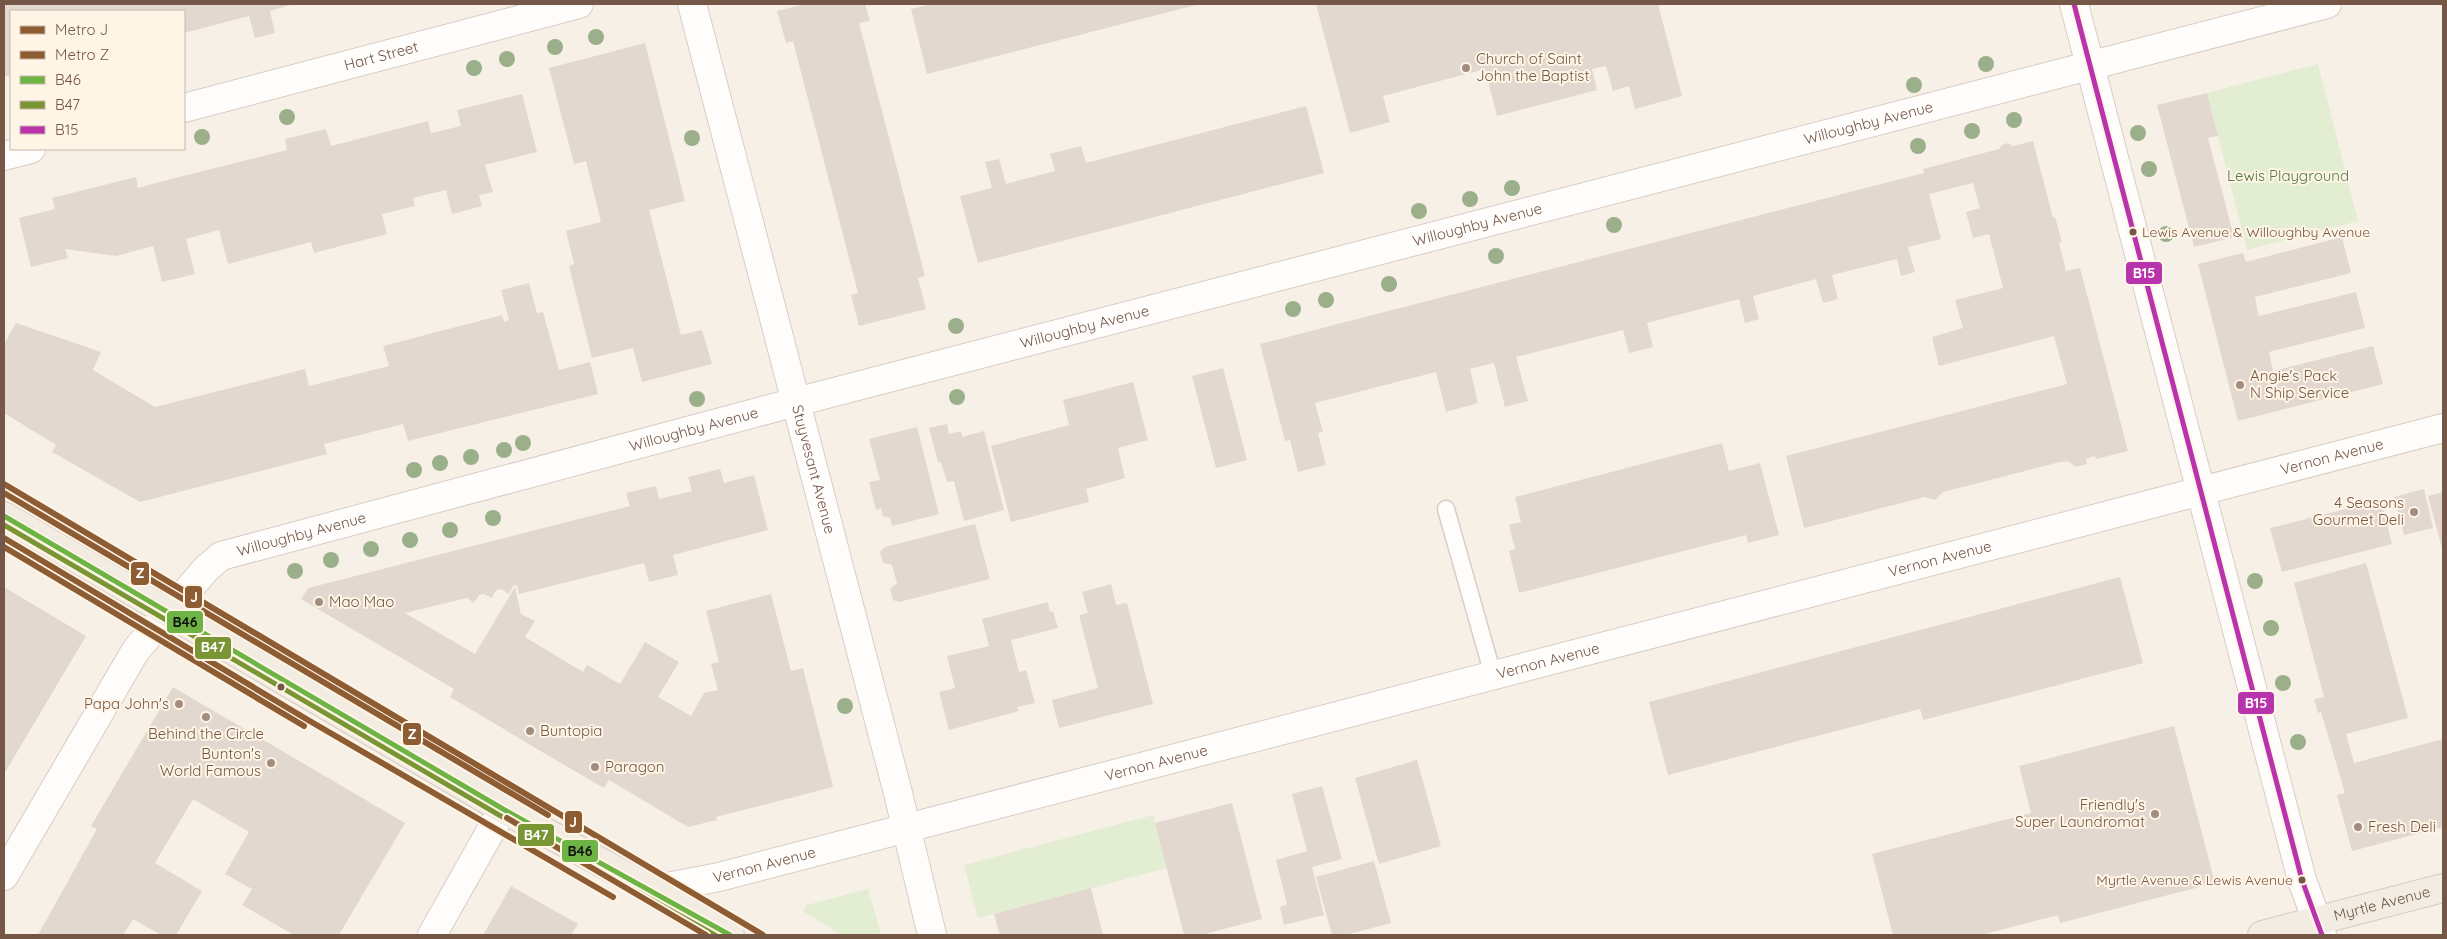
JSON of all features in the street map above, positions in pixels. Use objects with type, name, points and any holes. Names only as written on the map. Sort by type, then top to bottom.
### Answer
[{"type":"main road","points":[[4,516],[503,809],[730,935]]},
{"type":"main road","name":"Myrtle Avenue","points":[[2262,935],[2320,928],[2443,888]]},
{"type":"street","name":"Stuyvesant Avenue","points":[[692,4],[907,828],[932,935]]},
{"type":"street","points":[[2074,4],[2302,880],[2320,928]]},
{"type":"street","name":"Willoughby Avenue","points":[[4,876],[136,650],[206,569],[221,556],[796,402],[2328,4]]},
{"type":"street","name":"Hart Street","points":[[185,108],[568,5]]},
{"type":"street","points":[[4,156],[27,150]]},
{"type":"street","name":"Vernon Avenue","points":[[652,890],[719,877],[2443,428]]},
{"type":"street","points":[[432,935],[503,809]]},
{"type":"lane","points":[[1446,509],[1494,675]]},
{"type":"green space","name":"Lewis Playground","points":[[2318,64],[2358,221],[2247,250],[2207,93]]},
{"type":"green space","points":[[1153,815],[1167,868],[978,918],[964,865]]},
{"type":"green space","points":[[868,889],[881,935],[842,935],[803,911],[807,905]]},
{"type":"building","points":[[4,4],[294,4],[270,11],[275,33],[255,38],[249,16],[185,33],[185,10],[10,10],[10,75],[4,77]]},
{"type":"building","points":[[805,4],[865,4],[870,21],[859,23],[925,276],[918,278],[926,309],[859,326],[851,295],[858,293],[793,41],[786,43],[777,11]]},
{"type":"building","points":[[932,4],[1200,4],[927,74],[911,9]]},
{"type":"building","name":"Church of Saint John the Baptist","points":[[1316,4],[1658,4],[1682,96],[1635,109],[1629,86],[1613,91],[1606,66],[1592,69],[1597,90],[1497,116],[1485,69],[1383,96],[1390,122],[1350,133]]},
{"type":"building","points":[[645,43],[685,201],[649,210],[681,335],[702,330],[712,364],[642,382],[633,348],[592,358],[569,266],[574,264],[566,231],[601,222],[586,161],[574,164],[549,68]]},
{"type":"building","points":[[2207,93],[2218,136],[2208,138],[2234,237],[2194,247],[2157,105]]},
{"type":"building","points":[[522,94],[537,152],[485,165],[493,192],[479,195],[482,206],[452,214],[446,190],[413,198],[415,206],[382,214],[387,234],[314,253],[311,242],[228,264],[219,230],[186,239],[195,274],[162,282],[153,246],[116,256],[65,249],[68,258],[31,267],[19,218],[55,209],[52,198],[136,177],[138,188],[287,150],[285,139],[326,129],[331,146],[428,121],[431,133],[461,126],[457,110]]},
{"type":"building","points":[[1306,106],[1324,173],[978,263],[960,196],[992,188],[985,162],[999,159],[1006,184],[1055,171],[1050,154],[1081,146],[1086,163]]},
{"type":"building","points":[[2033,141],[2053,218],[2055,217],[2062,242],[2059,243],[2066,271],[2080,268],[2128,451],[2096,459],[2095,456],[2086,459],[2087,464],[2076,467],[2068,461],[2056,463],[1943,492],[1935,500],[1925,497],[1804,528],[1786,456],[2067,384],[2054,336],[1939,366],[1932,337],[1963,328],[1955,300],[2003,288],[1989,234],[1973,238],[1966,212],[1980,208],[1973,183],[1929,194],[1941,239],[1908,247],[1915,272],[1901,276],[1897,259],[1832,275],[1838,299],[1823,303],[1816,279],[1753,296],[1759,319],[1745,323],[1739,299],[1647,323],[1653,347],[1629,353],[1623,330],[1516,357],[1528,401],[1505,407],[1494,363],[1470,369],[1478,403],[1446,412],[1436,372],[1315,403],[1323,432],[1318,433],[1326,465],[1298,472],[1290,440],[1285,441],[1260,344],[1924,173],[1923,169],[1999,149],[2002,145],[2008,143],[2013,146]]},
{"type":"building","points":[[2342,237],[2351,273],[2255,297],[2259,316],[2356,292],[2365,328],[2269,352],[2273,371],[2373,346],[2383,384],[2238,421],[2198,264],[2243,253],[2246,262]]},
{"type":"building","points":[[529,283],[537,313],[543,312],[559,370],[590,362],[598,394],[408,441],[403,424],[324,444],[327,454],[140,502],[52,452],[56,445],[4,413],[4,344],[16,323],[101,352],[93,370],[155,407],[305,369],[309,386],[389,366],[383,346],[502,315],[504,322],[509,320],[501,290]]},
{"type":"building","points":[[1223,368],[1247,460],[1216,468],[1192,376]]},
{"type":"building","points":[[1133,382],[1148,440],[1118,448],[1125,478],[1086,489],[1089,502],[1011,522],[991,446],[1069,425],[1063,400]]},
{"type":"building","points":[[947,424],[949,434],[961,431],[962,437],[984,431],[1004,510],[964,521],[954,481],[947,482],[941,462],[938,462],[929,428]]},
{"type":"building","points":[[917,427],[939,514],[892,526],[890,518],[883,516],[881,508],[876,510],[869,482],[880,480],[869,439]]},
{"type":"building","points":[[1722,443],[1729,471],[1760,463],[1779,535],[1748,543],[1746,535],[1519,593],[1509,551],[1515,549],[1509,525],[1521,522],[1515,497]]},
{"type":"building","points":[[720,469],[724,483],[754,475],[768,530],[673,555],[678,575],[649,582],[644,563],[519,594],[517,585],[513,586],[509,594],[501,589],[496,590],[492,598],[484,594],[479,595],[474,603],[467,598],[405,613],[475,654],[515,587],[521,614],[535,621],[525,637],[583,672],[587,665],[620,684],[645,642],[679,662],[658,697],[691,716],[704,693],[718,690],[711,664],[719,662],[706,611],[771,594],[791,671],[803,668],[833,787],[716,817],[717,820],[688,827],[609,780],[604,788],[537,749],[450,697],[454,689],[301,599],[308,588],[630,506],[626,493],[656,486],[659,499],[692,491],[688,477]]},
{"type":"building","name":"4 Seasons Gourmet Deli","points":[[2424,489],[2433,528],[2404,535],[2394,497]]},
{"type":"building","points":[[2443,492],[2443,552],[2428,496]]},
{"type":"building","points":[[2381,500],[2392,544],[2282,572],[2270,528]]},
{"type":"building","points":[[975,524],[990,579],[899,602],[893,600],[890,589],[897,583],[892,565],[883,563],[880,552],[885,547]]},
{"type":"building","points":[[2366,563],[2408,718],[2346,734],[2354,763],[2443,739],[2443,827],[2352,851],[2337,795],[2345,793],[2321,712],[2318,713],[2314,699],[2324,697],[2294,583]]},
{"type":"building","points":[[2120,577],[2143,663],[1923,720],[1920,709],[1668,775],[1649,702]]},
{"type":"building","points":[[1111,584],[1116,605],[1127,603],[1153,704],[1059,728],[1052,700],[1098,688],[1079,615],[1088,613],[1082,592]]},
{"type":"building","points":[[4,587],[86,636],[4,774]]},
{"type":"building","points":[[1048,602],[1050,612],[1053,611],[1058,628],[1011,640],[1019,672],[1026,670],[1035,703],[1017,707],[1019,711],[949,730],[939,692],[955,688],[947,656],[989,646],[982,619]]},
{"type":"building","points":[[173,687],[405,823],[339,935],[294,935],[242,905],[252,889],[225,874],[249,832],[193,799],[155,863],[202,891],[176,935],[161,935],[133,919],[123,935],[38,935],[97,829],[91,826]]},
{"type":"building","points":[[2174,726],[2215,883],[2060,923],[2058,915],[1981,935],[1893,935],[1872,854],[2031,813],[2019,766]]},
{"type":"building","points":[[1417,760],[1441,846],[1379,864],[1355,778]]},
{"type":"building","points":[[1322,786],[1342,859],[1312,867],[1324,915],[1284,925],[1280,907],[1287,904],[1276,860],[1307,851],[1292,794]]},
{"type":"building","points":[[1232,803],[1262,919],[1201,935],[1184,935],[1155,823]]},
{"type":"building","points":[[1374,861],[1391,923],[1346,935],[1332,935],[1316,877]]},
{"type":"building","points":[[511,886],[578,924],[571,935],[483,935]]},
{"type":"building","points":[[1091,888],[1103,935],[1000,935],[994,914]]},
{"type":"railway","points":[[4,512],[511,812]]},
{"type":"metro line","name":"J","points":[[4,484],[763,935]]},
{"type":"metro line","name":"Z","points":[[4,493],[548,815]]},
{"type":"metro line","name":"J","points":[[4,538],[308,720],[613,897]]},
{"type":"metro line","name":"Z","points":[[4,547],[304,726]]},
{"type":"metro line","name":"Z","points":[[507,818],[706,935]]},
{"type":"transit line","name":"B15","points":[[2074,4],[2302,880],[2322,935]]},
{"type":"transit line","name":"B46","points":[[4,516],[503,809],[730,935]]},
{"type":"transit line","name":"B47","points":[[4,525],[499,815],[715,935]]},
{"type":"place","name":"Church of Saint John the Baptist","points":[[1466,68]]},
{"type":"place","name":"Lewis Avenue & Willoughby Avenue","points":[[2133,232]]},
{"type":"place","name":"Angie's Pack N Ship Service","points":[[2240,385]]},
{"type":"place","name":"4 Seasons Gourmet Deli","points":[[2414,512]]},
{"type":"place","name":"Mao Mao","points":[[319,602]]},
{"type":"place","name":"Papa John's","points":[[179,704]]},
{"type":"place","name":"Behind the Circle","points":[[206,717]]},
{"type":"place","name":"Buntopia","points":[[530,731]]},
{"type":"place","name":"Bunton's World Famous","points":[[271,763]]},
{"type":"place","name":"Paragon","points":[[595,767]]},
{"type":"place","name":"Friendly's Super Laundromat","points":[[2155,814]]},
{"type":"place","name":"Fresh Deli","points":[[2358,827]]},
{"type":"place","name":"Myrtle Avenue & Lewis Avenue","points":[[2302,880]]}]
